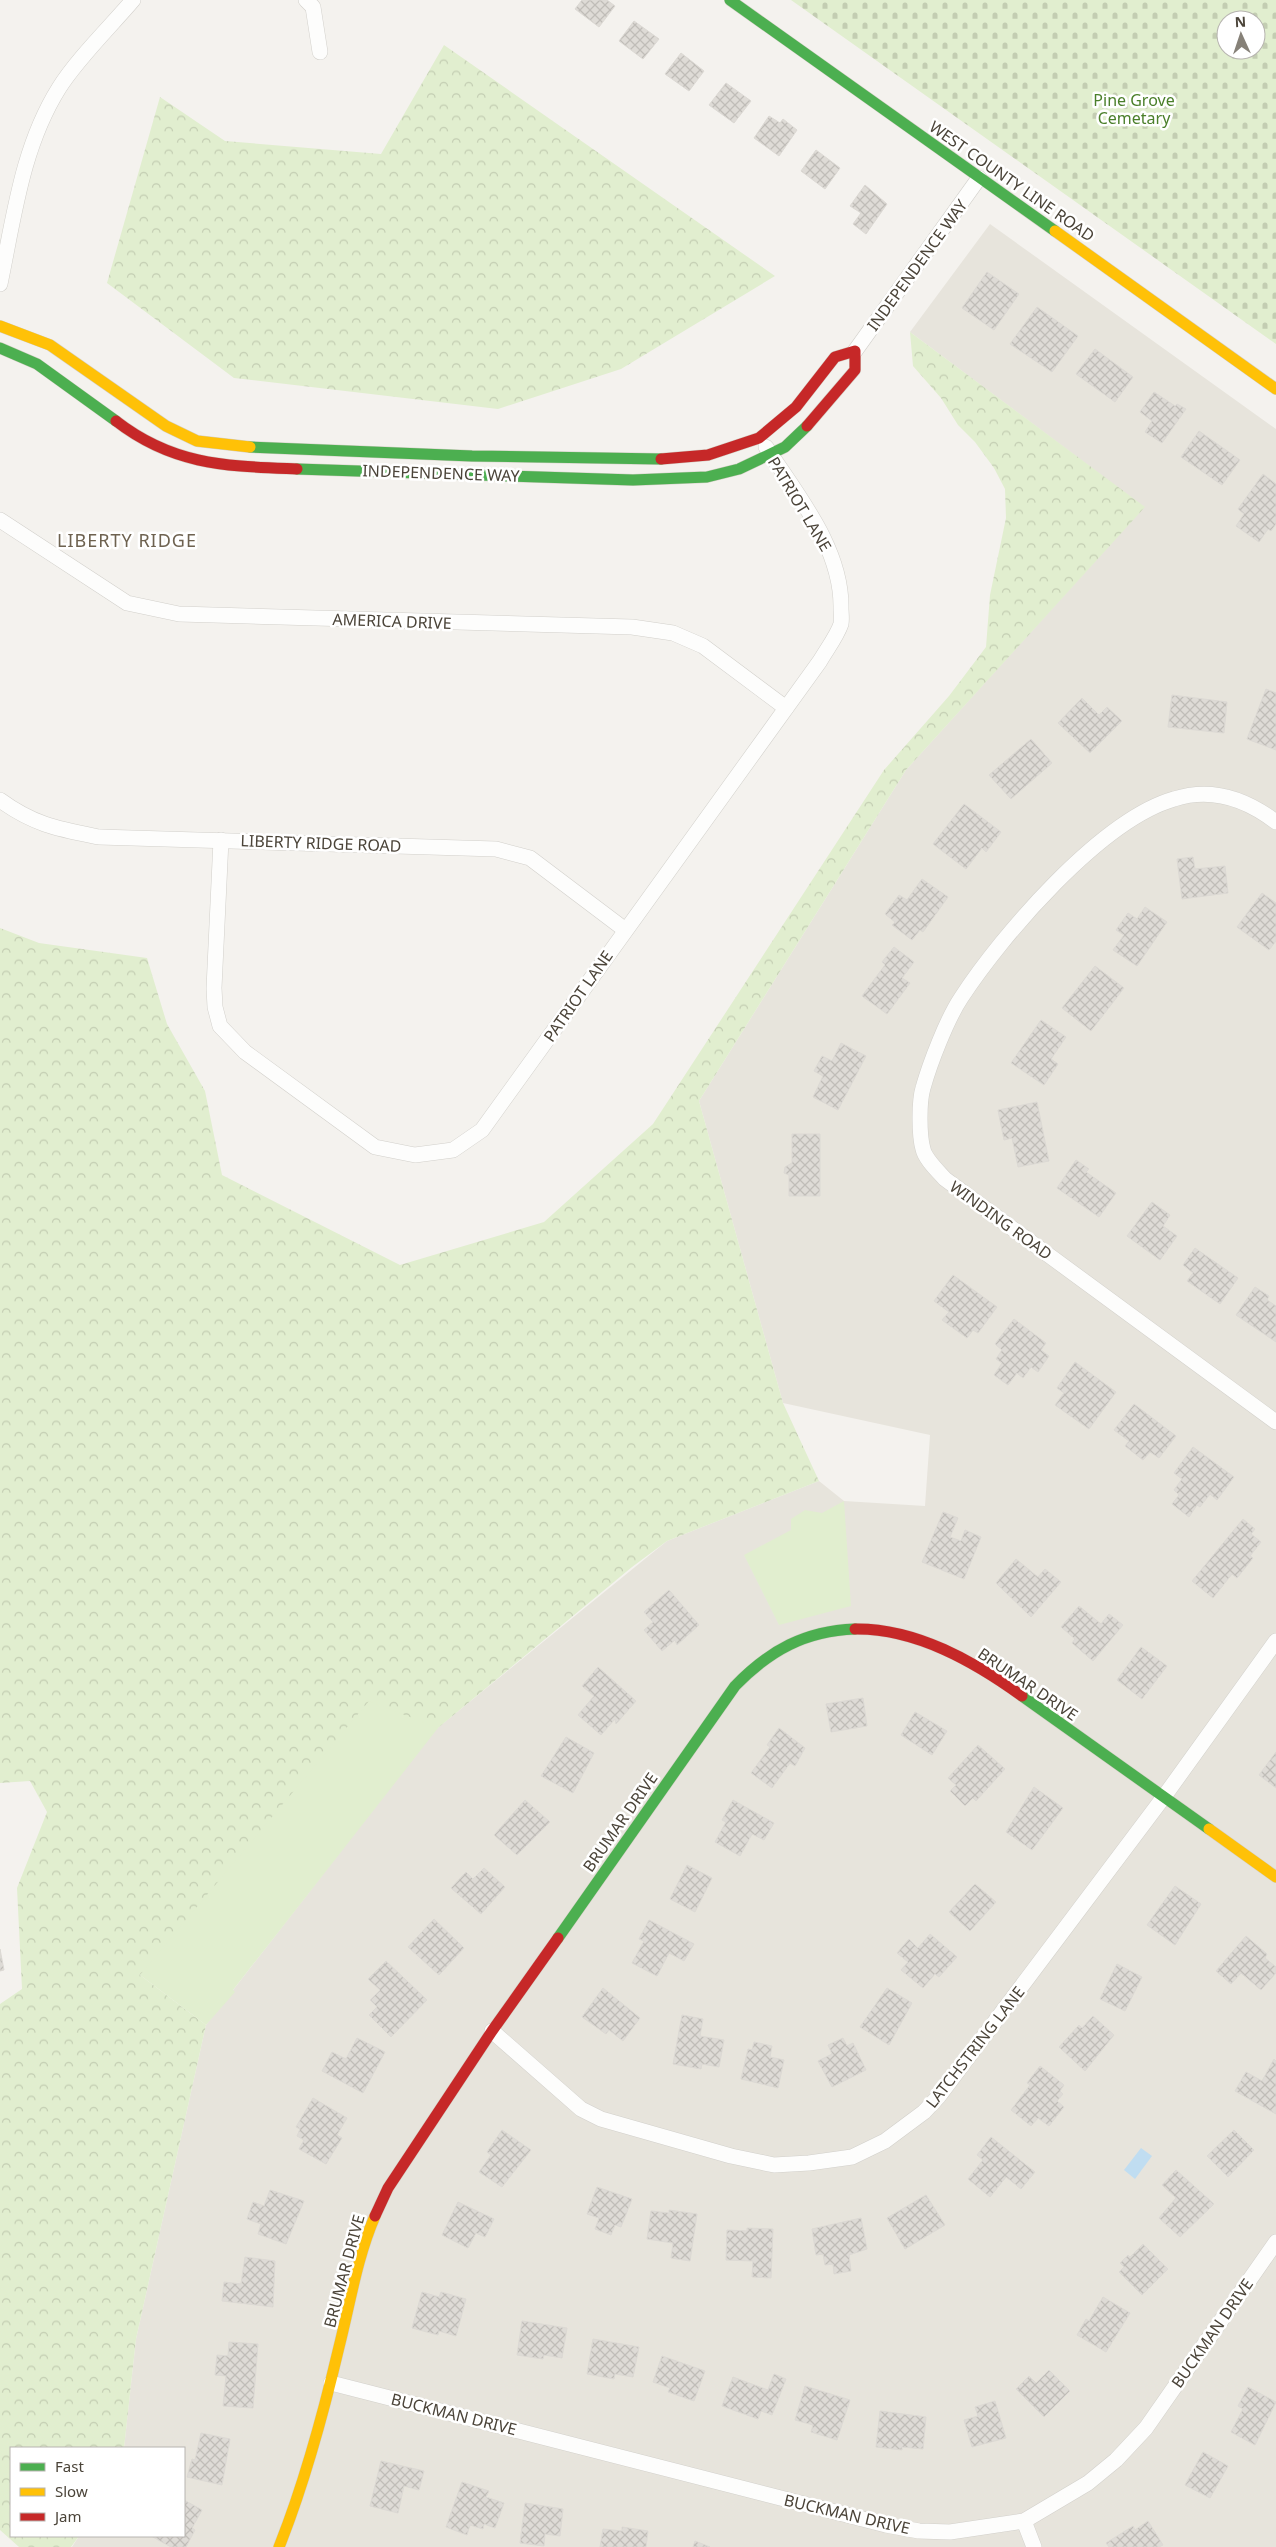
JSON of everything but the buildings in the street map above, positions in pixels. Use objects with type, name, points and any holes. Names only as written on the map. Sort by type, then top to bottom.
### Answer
[{"type":"street","points":[[0,284],[26,160],[36,131],[60,87],[133,0]]},
{"type":"street","points":[[306,0],[313,7],[320,52]]},
{"type":"street","name":"WEST COUNTY LINE ROAD","points":[[730,0],[1276,389]]},
{"type":"street","name":"INDEPENDENCE WAY","points":[[0,348],[37,364],[88,399],[121,425],[154,446],[190,460],[247,467],[633,480],[707,477],[738,469],[771,456],[785,448],[817,417],[855,370],[855,351],[979,178]]},
{"type":"street","name":"INDEPENDENCE WAY","points":[[0,326],[50,345],[166,426],[197,440],[237,446],[442,454],[665,460],[734,448],[759,438],[796,407],[835,357],[855,351]]},
{"type":"street","name":"PATRIOT LANE","points":[[221,840],[214,988],[215,1007],[220,1026],[245,1052],[375,1147],[414,1155],[453,1150],[482,1130],[506,1099],[624,929],[820,661],[841,623],[838,576],[822,536],[759,438]]},
{"type":"street","name":"AMERICA DRIVE","points":[[0,520],[127,603],[180,614],[632,627],[673,633],[703,646],[786,708]]},
{"type":"street","name":"WINDING ROAD","points":[[1276,822],[1261,810],[1238,801],[1216,794],[1196,795],[1174,799],[1148,810],[1104,838],[1023,916],[960,999],[935,1054],[922,1090],[921,1123],[923,1150],[945,1179],[1276,1422]]},
{"type":"street","name":"LIBERTY RIDGE ROAD","points":[[0,800],[19,814],[52,828],[99,837],[496,849],[530,858],[624,929]]},
{"type":"street","name":"BRUMAR DRIVE","points":[[279,2547],[299,2498],[331,2383],[362,2253],[374,2218],[388,2188],[492,2031],[735,1686],[759,1662],[783,1647],[832,1632],[861,1629],[885,1630],[913,1638],[952,1654],[997,1678],[1276,1877]]},
{"type":"street","name":"LATCHSTRING LANE","points":[[492,2031],[581,2109],[601,2119],[730,2156],[774,2165],[809,2163],[852,2157],[897,2133],[939,2096],[1163,1798],[1276,1641]]},
{"type":"street","name":"BUCKMAN DRIVE","points":[[331,2383],[886,2525],[919,2531],[950,2532],[1024,2521],[1088,2483],[1116,2460],[1146,2428],[1276,2242]]},
{"type":"street","points":[[1024,2521],[1034,2547]]},
{"type":"shaded area","points":[[990,224],[1276,429],[1276,2547],[72,2547],[78,2537],[185,2537],[185,2447],[124,2447],[136,2339],[206,2025],[435,1730],[667,1541],[819,1481],[844,1501],[925,1506],[930,1435],[783,1403],[699,1101],[906,770],[1144,507],[910,332]]},
{"type":"green space","name":"Pine Grove Cemetary","points":[[791,0],[1276,0],[1276,344]]},
{"type":"green space","points":[[444,45],[775,276],[621,369],[498,409],[234,378],[107,283],[160,97],[225,141],[381,154]]},
{"type":"green space","points":[[910,332],[1145,507],[906,770],[699,1101],[783,1403],[819,1481],[667,1541],[632,1567],[140,1975],[206,2025],[136,2339],[124,2447],[10,2447],[10,2537],[78,2537],[71,2547],[19,2547],[0,2530],[0,2004],[22,1989],[17,1888],[47,1812],[30,1781],[0,1783],[0,928],[39,943],[147,958],[167,1024],[205,1091],[222,1175],[400,1265],[544,1222],[653,1124],[884,770],[949,696],[986,647],[990,595],[1006,518],[1005,489],[994,468],[975,442],[958,425],[941,398],[913,366]]},
{"type":"green space","points":[[844,1501],[851,1606],[779,1625],[744,1555],[791,1530],[791,1519],[805,1510],[822,1513]]},
{"type":"green space","points":[[369,1701],[438,1728],[233,1990],[235,1992],[206,2025],[140,1975]]},
{"type":"water","points":[[1141,2148],[1152,2156],[1135,2179],[1124,2170]]},
{"type":"traffic: fast","points":[[730,0],[1055,231]]},
{"type":"traffic: fast","points":[[0,348],[37,364],[116,421]]},
{"type":"traffic: fast","points":[[297,469],[633,480],[707,477],[739,469],[785,447],[807,426]]},
{"type":"traffic: fast","points":[[250,447],[472,456],[661,459]]},
{"type":"traffic: fast","points":[[558,1938],[735,1686],[761,1662],[789,1645],[804,1638],[820,1634],[855,1629]]},
{"type":"traffic: fast","points":[[1022,1696],[1209,1829]]},
{"type":"traffic: slow","points":[[1055,231],[1276,389]]},
{"type":"traffic: slow","points":[[0,326],[50,345],[166,426],[197,441],[250,447]]},
{"type":"traffic: slow","points":[[1209,1829],[1276,1877]]},
{"type":"traffic: slow","points":[[279,2547],[313,2448],[359,2264],[375,2216]]},
{"type":"traffic: jam","points":[[661,459],[708,455],[759,438],[796,407],[835,357],[855,351],[855,370],[807,426]]},
{"type":"traffic: jam","points":[[116,421],[159,447],[202,461],[248,467],[297,469]]},
{"type":"traffic: jam","points":[[855,1629],[878,1630],[900,1634],[944,1649],[985,1671],[1022,1696]]},
{"type":"traffic: jam","points":[[375,2216],[388,2188],[492,2031],[558,1938]]},
{"type":"district","name":"LIBERTY RIDGE","points":[[127,540]]}]
